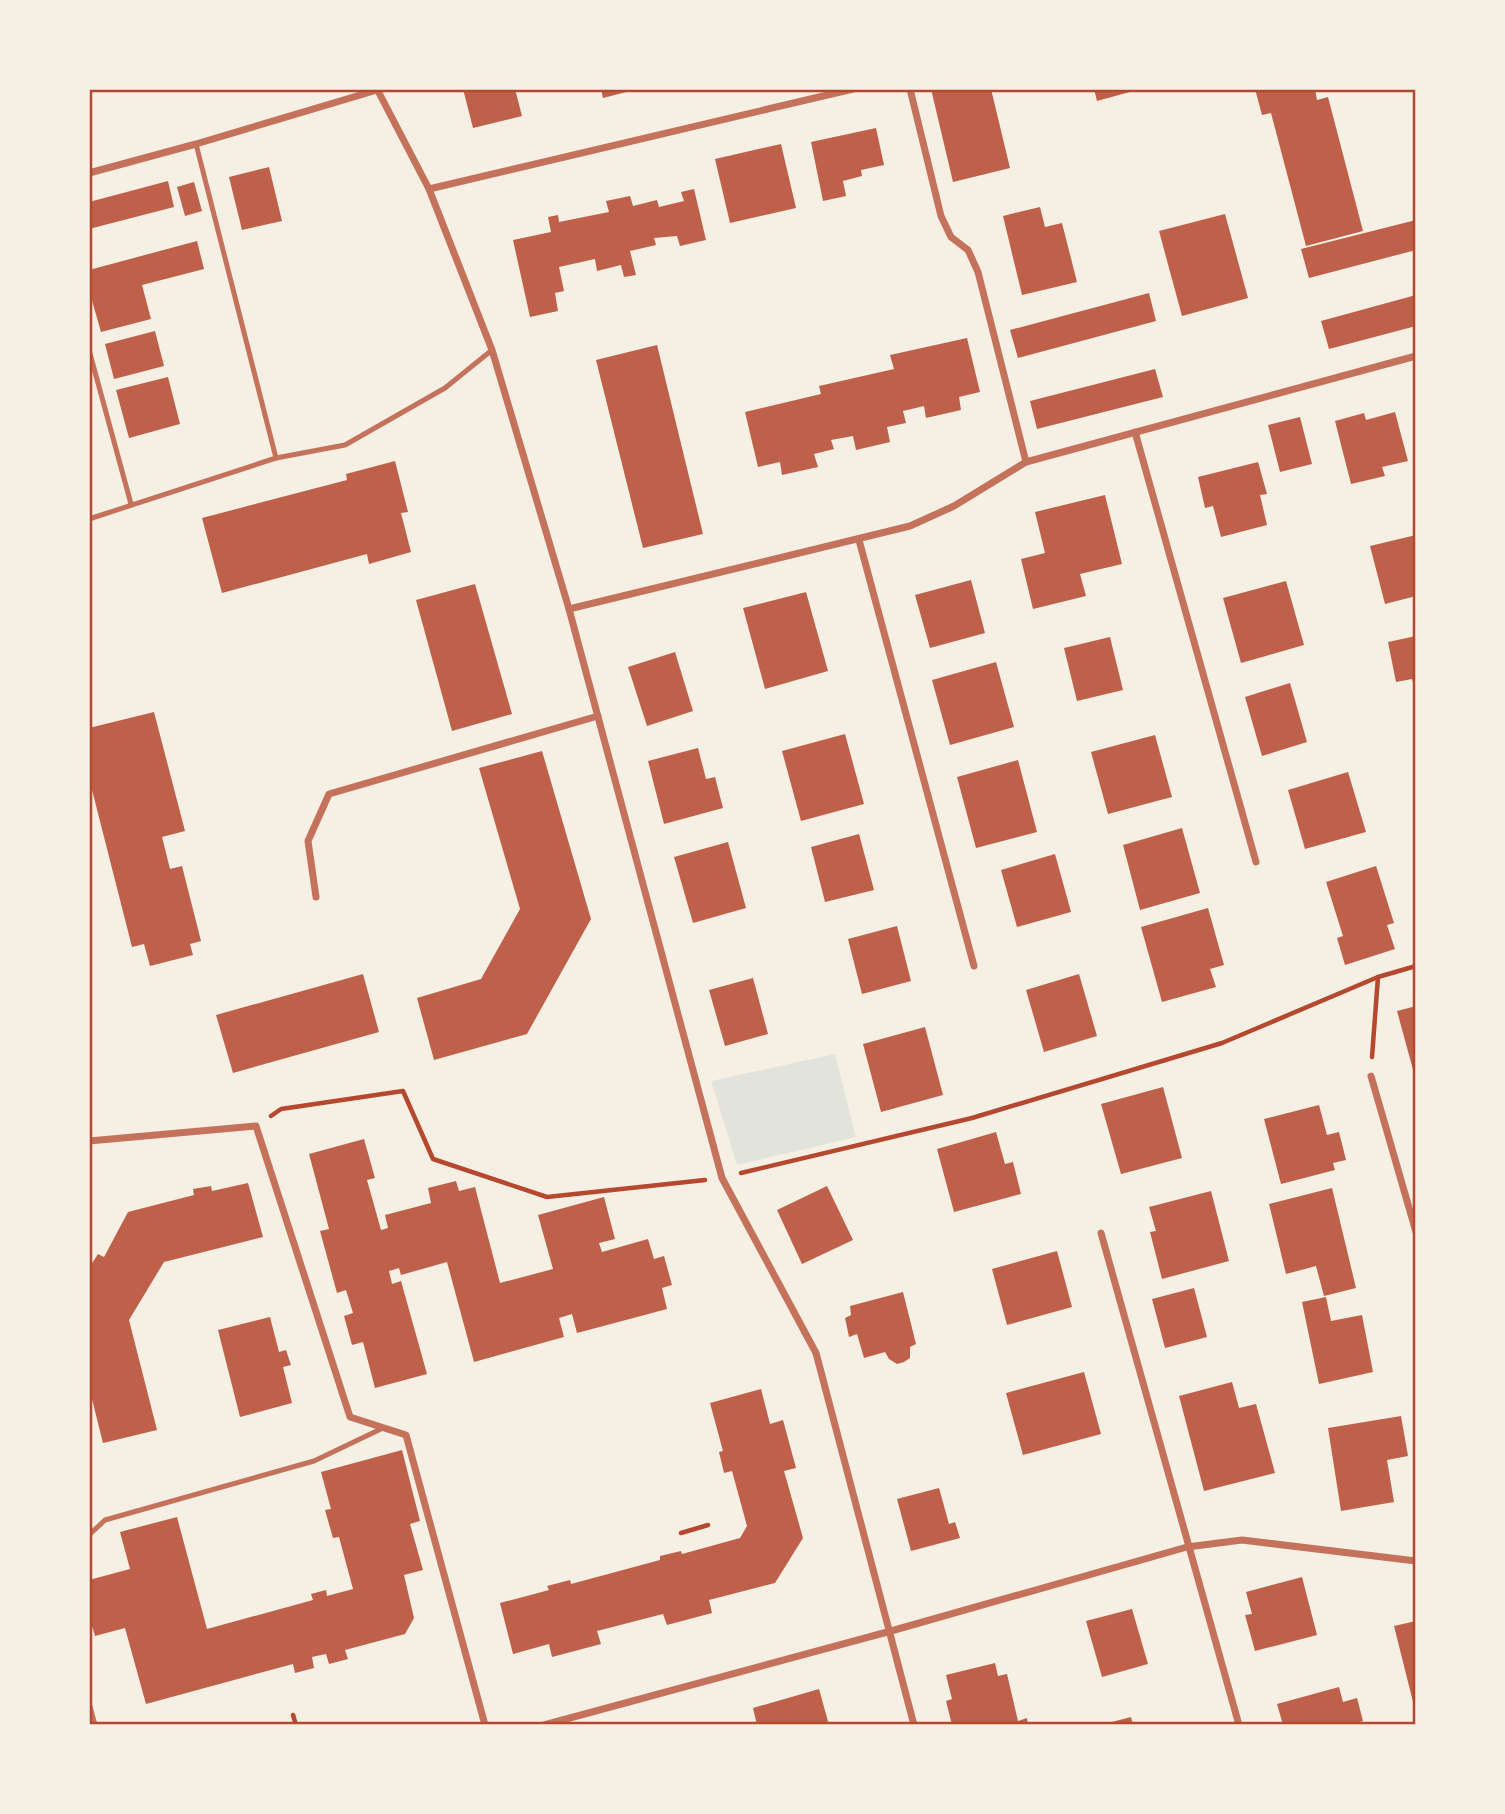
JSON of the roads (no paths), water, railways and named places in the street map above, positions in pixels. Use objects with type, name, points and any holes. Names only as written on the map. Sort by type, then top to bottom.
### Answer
[{"type":"street","points":[[89,173],[196,144],[377,89],[429,189],[492,350],[569,609],[722,1178],[816,1353],[914,1725]]},
{"type":"street","points":[[429,189],[853,89]]},
{"type":"street","points":[[909,89],[942,216],[951,237],[968,250],[978,272],[1026,462]]},
{"type":"street","points":[[569,609],[911,526],[954,506],[1026,462],[1416,356]]},
{"type":"street","points":[[1135,432],[1256,862]]},
{"type":"street","points":[[859,540],[974,966]]},
{"type":"street","points":[[316,897],[308,841],[329,794],[598,716]]},
{"type":"street","points":[[1371,1076],[1416,1233]]},
{"type":"street","points":[[89,1141],[256,1126],[349,1417],[405,1435],[485,1725]]},
{"type":"street","points":[[1101,1233],[1239,1725]]},
{"type":"street","points":[[546,1725],[1187,1547],[1242,1540],[1416,1561]]},
{"type":"lane","points":[[196,144],[276,458]]},
{"type":"lane","points":[[89,350],[131,504]]},
{"type":"lane","points":[[89,519],[276,458],[345,444],[445,387],[492,350]]},
{"type":"lane","points":[[89,1535],[105,1520],[314,1461],[383,1427]]},
{"type":"lane","points":[[89,1703],[94,1725]]}]
